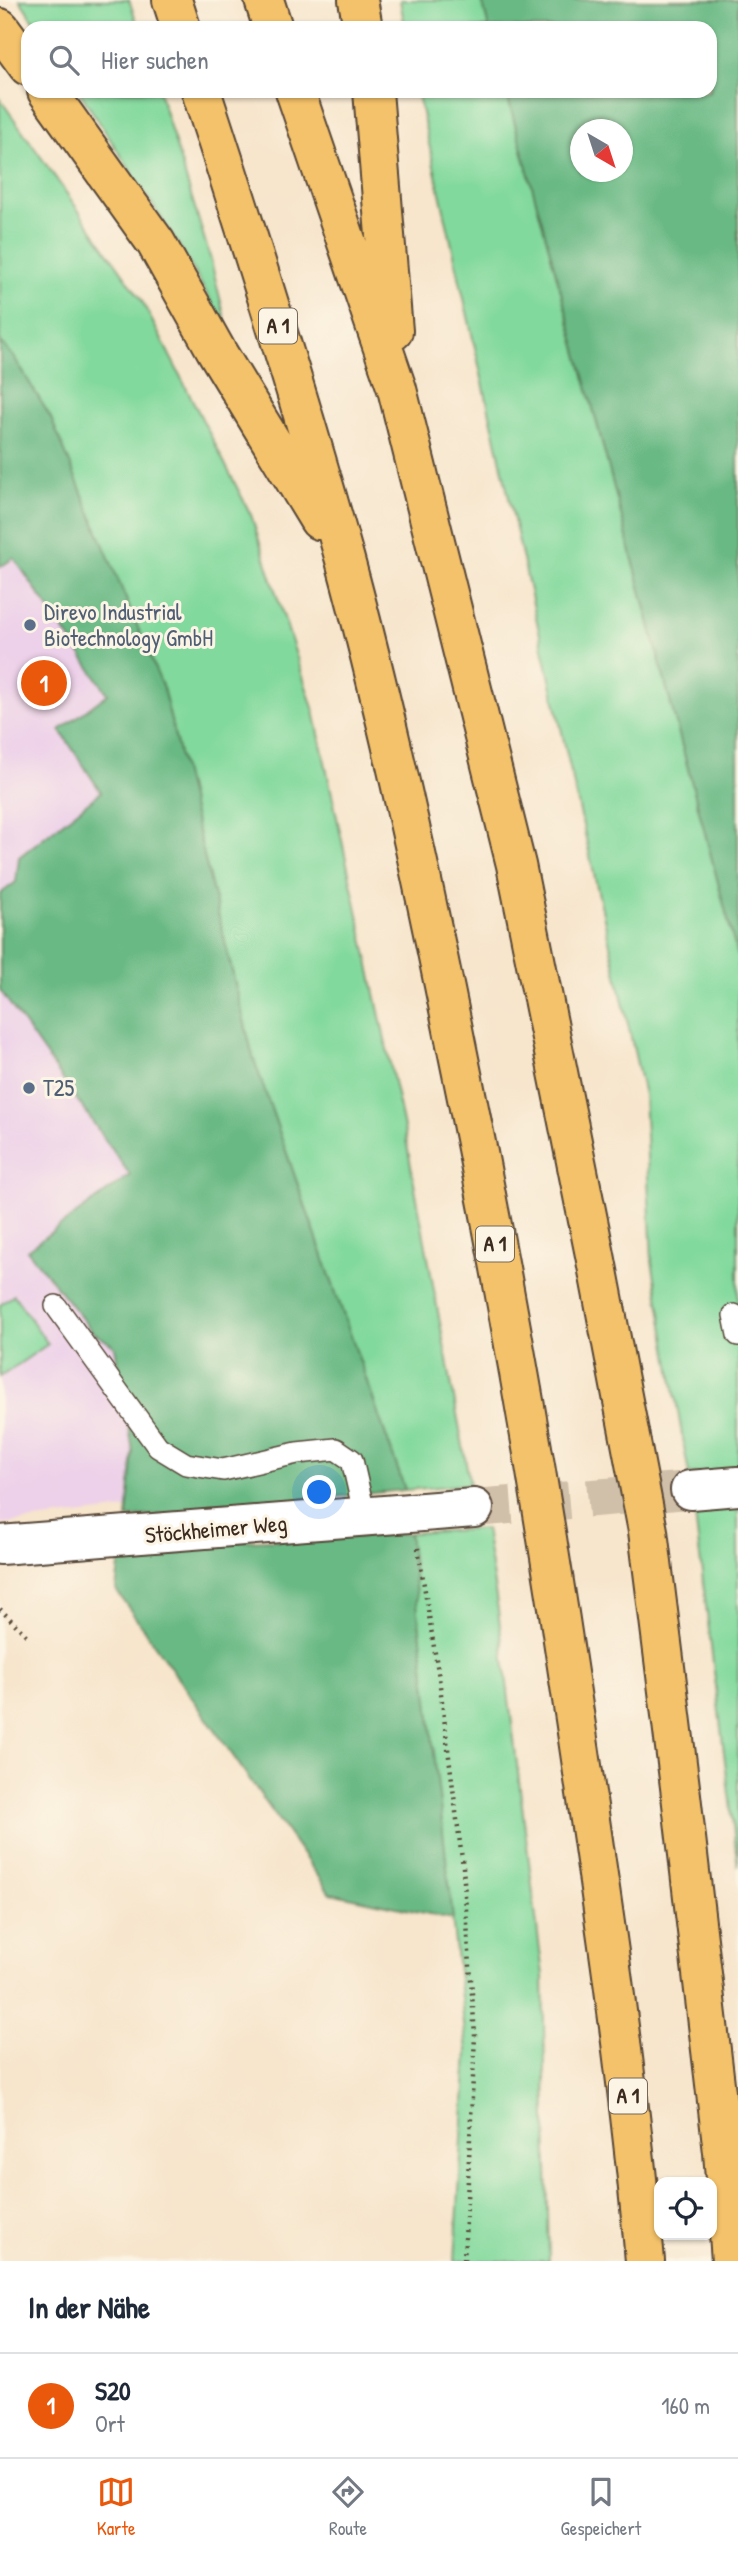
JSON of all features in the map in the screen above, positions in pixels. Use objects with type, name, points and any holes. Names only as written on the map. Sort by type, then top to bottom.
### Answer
[{"type":"highway","points":[[172,0],[179,21]]},
{"type":"highway","points":[[264,0],[271,21]]},
{"type":"highway","points":[[358,0],[362,21]]},
{"type":"highway","points":[[0,28],[21,56]]},
{"type":"highway","points":[[52,98],[156,243],[218,352],[346,564]]},
{"type":"highway","name":"A 1","points":[[203,98],[277,325],[346,564],[417,850],[477,1144],[547,1529],[606,1931],[636,2158],[645,2261]]},
{"type":"highway","points":[[297,98],[397,389],[516,865],[595,1255],[648,1531],[723,2152],[731,2261]]},
{"type":"highway","points":[[374,98],[397,389]]},
{"type":"street","points":[[690,1490],[738,1486]]},
{"type":"street","name":"Stöckheimer Weg","points":[[0,1545],[474,1508]]},
{"type":"lane","points":[[56,1306],[158,1447],[186,1464],[223,1470],[298,1453],[336,1449],[352,1460],[365,1517]]},
{"type":"path","points":[[416,1540],[439,1678],[463,1867],[475,2036],[464,2261]]},
{"type":"path","points":[[0,1609],[29,1639]]},
{"type":"shaded area","points":[[0,328],[58,416],[262,1493],[0,1524]]},
{"type":"green space","points":[[20,0],[129,0],[136,21],[34,21]]},
{"type":"green space","points":[[400,0],[482,0],[487,21],[404,21]]},
{"type":"green space","points":[[482,0],[738,0],[738,958],[508,98],[717,98],[717,21],[487,21]]},
{"type":"green space","points":[[84,98],[161,98],[210,257],[228,331],[180,247]]},
{"type":"green space","points":[[419,98],[508,98],[738,958],[738,1470],[689,1475],[652,1261],[644,1095]]},
{"type":"green space","points":[[0,99],[141,299],[251,515],[314,711],[403,1123],[470,1484],[405,1490],[253,1057],[163,688],[14,357],[0,341]]},
{"type":"green space","points":[[0,341],[14,357],[51,418],[163,688],[253,1057],[405,1490],[127,1518],[133,1451],[115,1347],[92,1331],[27,1250],[130,1175],[0,990],[0,894],[16,882],[19,857],[101,792],[60,730],[108,694],[14,558],[0,567]]},
{"type":"green space","points":[[14,1295],[48,1344],[0,1377],[0,1305]]},
{"type":"green space","points":[[738,1499],[738,1867],[693,1500]]},
{"type":"green space","points":[[485,1529],[498,1610],[543,1975],[549,2261],[455,2261],[467,2051],[409,1533]]},
{"type":"green space","points":[[409,1533],[453,1919],[330,1893],[116,1590],[120,1557],[150,1544]]},
{"type":"tunnel","points":[[474,1508],[690,1490]]},
{"type":"place","name":"Direvo Industrial Biotechnology GmbH","points":[[30,625]]},
{"type":"place","name":"S20","points":[[44,683]]},
{"type":"place","name":"T25","points":[[29,1088]]}]
